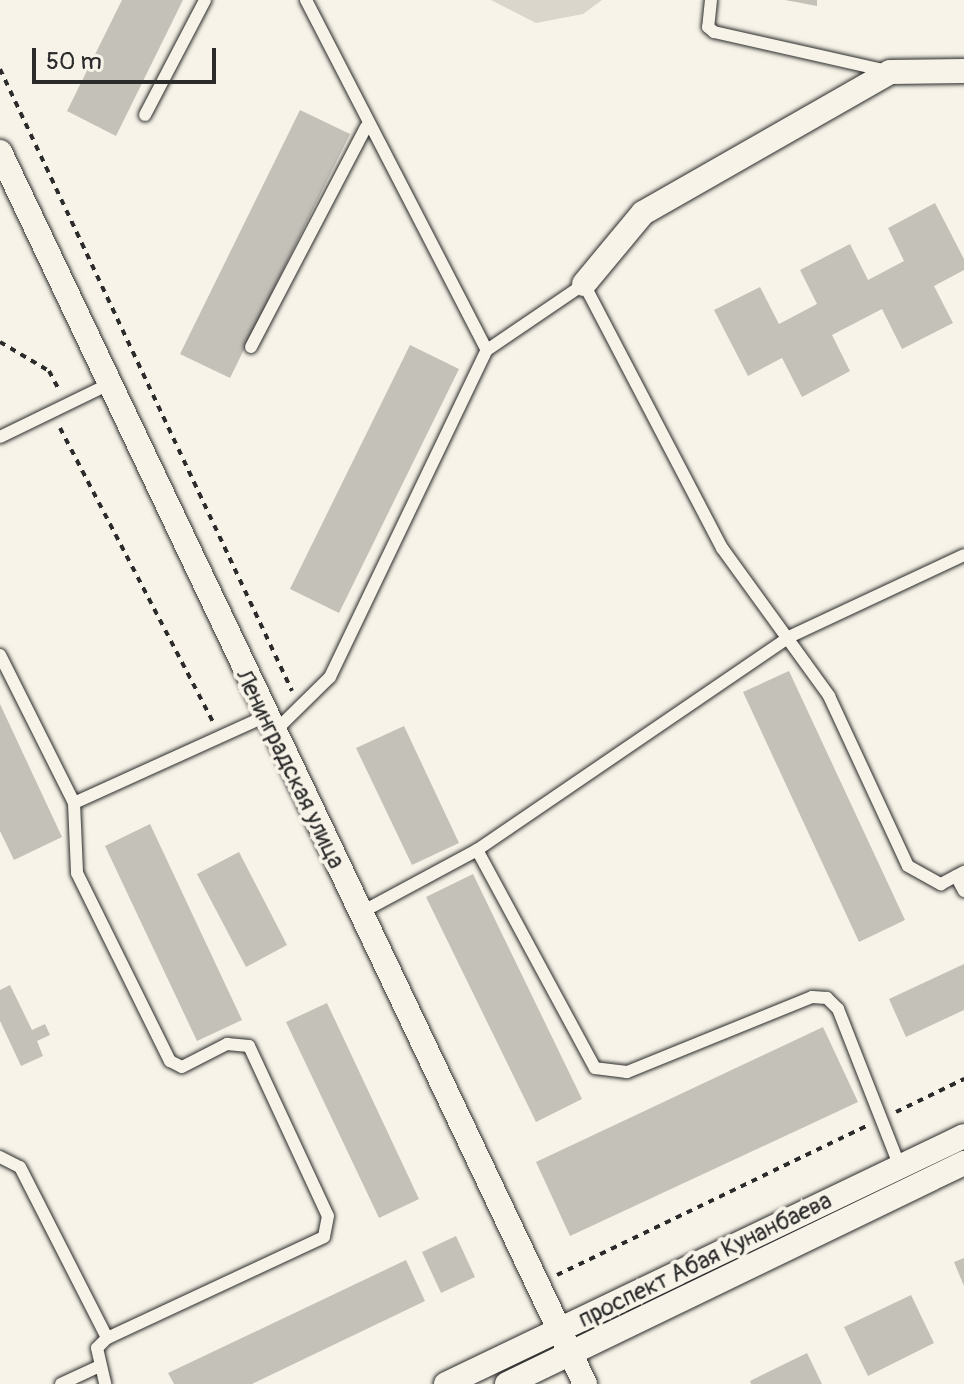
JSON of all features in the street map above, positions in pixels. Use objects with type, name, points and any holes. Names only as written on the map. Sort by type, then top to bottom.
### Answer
[{"type":"street","points":[[584,284],[643,213],[890,72],[964,71]]},
{"type":"street","name":"Ленинградская улица","points":[[0,152],[111,383],[268,725],[585,1384]]},
{"type":"street","name":"проспект Абая Кунанбаева","points":[[446,1384],[964,1136]]},
{"type":"street","name":"проспект Абая Кунанбаева","points":[[507,1384],[964,1163]]},
{"type":"lane","points":[[145,115],[205,0]]},
{"type":"lane","points":[[306,0],[366,127],[487,350]]},
{"type":"lane","points":[[711,0],[708,27],[714,32],[890,72]]},
{"type":"lane","points":[[251,347],[366,127]]},
{"type":"lane","points":[[74,803],[221,736],[268,725],[301,711],[330,677],[487,350],[584,284],[722,548],[829,696],[908,866],[941,884],[960,874],[964,891]]},
{"type":"lane","points":[[0,437],[111,383]]},
{"type":"lane","points":[[359,914],[477,850],[789,637],[964,555]]},
{"type":"lane","points":[[0,655],[74,803],[77,873],[170,1061],[182,1067],[227,1044],[249,1046],[329,1227],[324,1237],[107,1338],[97,1348],[97,1367],[105,1384]]},
{"type":"lane","points":[[477,850],[595,1068],[627,1072],[812,997],[827,998],[900,1167]]},
{"type":"lane","points":[[0,1157],[20,1167],[107,1338]]},
{"type":"lane","points":[[61,1384],[97,1367]]},
{"type":"path","points":[[0,69],[301,711]]},
{"type":"path","points":[[0,342],[49,371],[67,404]]},
{"type":"path","points":[[51,411],[221,736]]},
{"type":"path","points":[[537,1284],[964,1079]]},
{"type":"shaded area","points":[[491,0],[602,0],[583,14],[536,23]]},
{"type":"building","points":[[122,0],[183,0],[116,136],[67,111]]},
{"type":"building","points":[[785,0],[817,0],[817,6]]},
{"type":"building","points":[[300,110],[350,134],[230,378],[180,354]]},
{"type":"building","points":[[935,203],[964,259],[964,270],[934,286],[953,323],[902,349],[882,309],[832,335],[850,371],[802,397],[782,358],[748,376],[714,310],[760,287],[779,324],[817,304],[800,270],[850,244],[868,280],[904,261],[888,228]]},
{"type":"building","points":[[410,345],[459,369],[339,613],[290,589]]},
{"type":"building","points":[[789,671],[905,920],[859,942],[743,692]]},
{"type":"building","points":[[0,704],[62,837],[14,860],[0,831]]},
{"type":"building","points":[[404,726],[459,843],[412,865],[356,748]]},
{"type":"building","points":[[150,824],[242,1020],[197,1041],[105,846]]},
{"type":"building","points":[[239,852],[287,945],[246,967],[197,874]]},
{"type":"building","points":[[473,874],[582,1099],[536,1122],[426,897]]},
{"type":"building","points":[[964,964],[964,1010],[906,1037],[889,999]]},
{"type":"building","points":[[10,985],[32,1030],[45,1024],[50,1035],[37,1041],[43,1056],[21,1066],[0,1021],[0,990]]},
{"type":"building","points":[[327,1003],[419,1199],[379,1218],[286,1022]]},
{"type":"building","points":[[823,1027],[858,1102],[570,1236],[536,1162]]},
{"type":"building","points":[[456,1236],[475,1277],[441,1293],[422,1252]]},
{"type":"building","points":[[964,1258],[964,1286],[954,1262]]},
{"type":"building","points":[[406,1260],[425,1301],[252,1384],[174,1384],[168,1373]]},
{"type":"building","points":[[911,1295],[934,1343],[868,1376],[844,1327]]},
{"type":"building","points":[[807,1353],[822,1384],[751,1384],[750,1381]]}]
